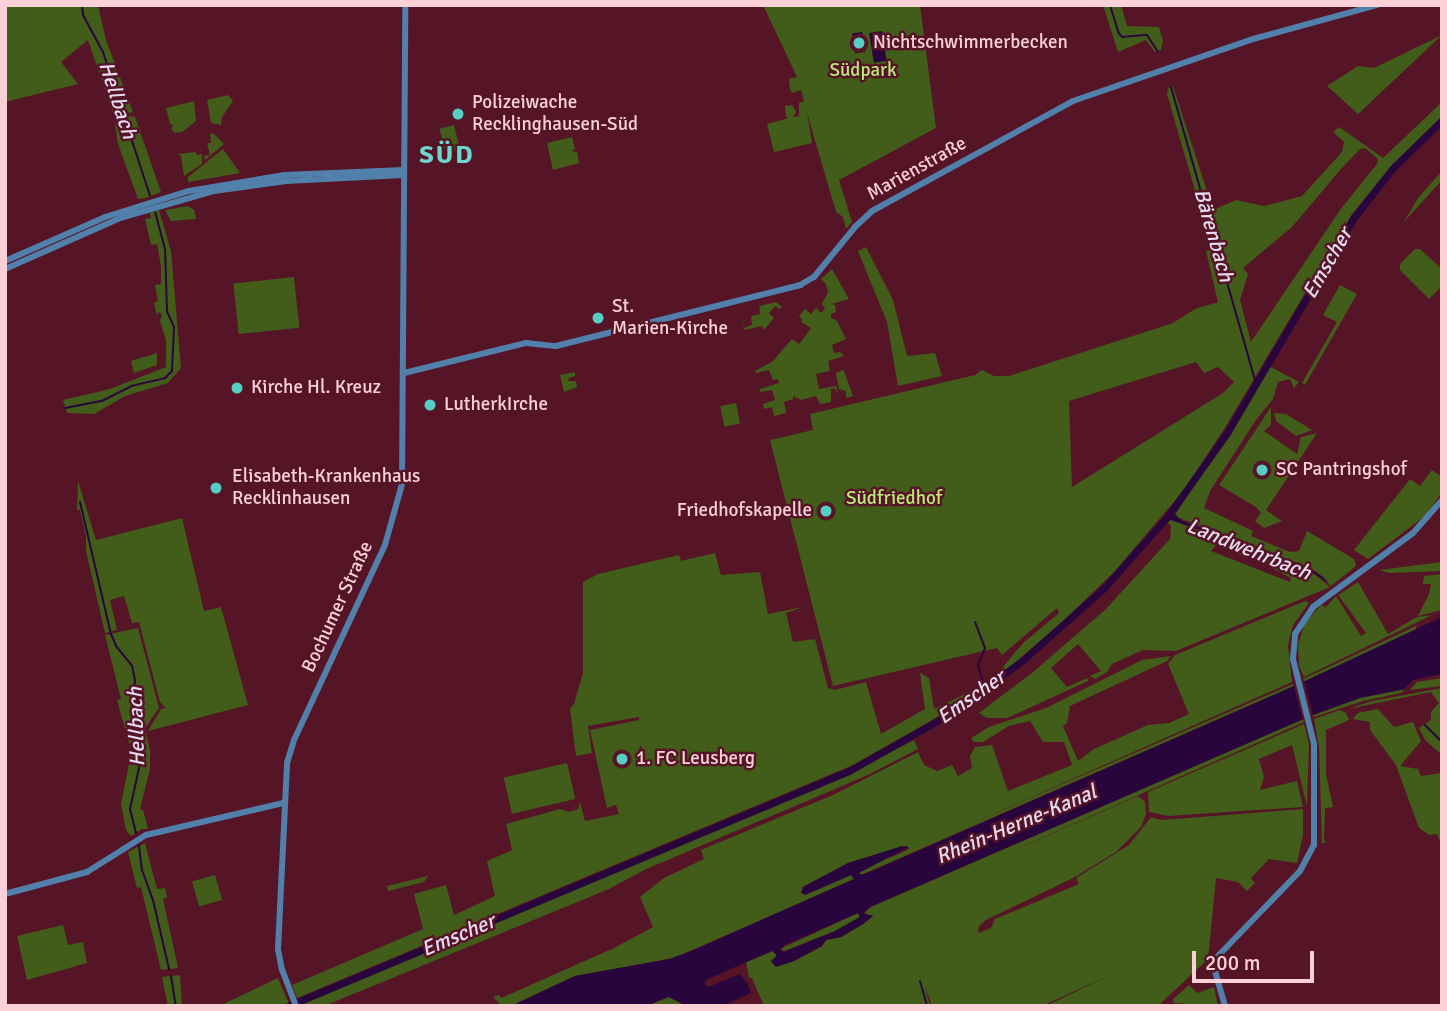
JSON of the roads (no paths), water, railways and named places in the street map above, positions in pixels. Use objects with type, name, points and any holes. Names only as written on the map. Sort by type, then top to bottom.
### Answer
[{"type":"main road","name":"Bochumer Straße","points":[[296,1006],[278,949],[287,763],[294,740],[385,545],[402,484],[405,5]]},
{"type":"main road","name":"Marienstraße","points":[[404,373],[526,344],[556,346],[801,285],[814,277],[855,227],[872,211],[1073,101],[1253,39],[1377,5]]},
{"type":"main road","points":[[5,261],[86,225],[156,200],[220,184],[311,176],[404,173]]},
{"type":"main road","points":[[5,269],[97,226],[165,203],[250,185],[311,176]]},
{"type":"main road","points":[[1225,1006],[1216,975],[1216,958],[1305,864],[1315,835],[1314,752],[1310,724],[1297,678],[1293,644],[1307,612],[1413,533],[1442,499]]},
{"type":"main road","points":[[5,894],[87,873],[146,835],[283,803]]},
{"type":"water","points":[[882,31],[887,61],[874,63],[869,33]]},
{"type":"water","name":"Nichtschwimmerbecken","points":[[862,32],[865,52],[855,53],[852,34]]},
{"type":"water","points":[[1175,514],[1182,521],[1310,568],[1330,584],[1309,570],[1171,520]]},
{"type":"water","name":"Rhein-Herne-Kanal","points":[[1442,617],[1442,674],[1413,680],[1405,689],[1360,698],[1313,715],[872,906],[863,913],[873,916],[863,924],[841,937],[826,940],[822,946],[794,961],[776,967],[771,961],[777,955],[772,951],[708,979],[704,983],[708,987],[740,974],[747,983],[751,993],[723,1006],[686,1006],[669,997],[646,1006],[511,1006],[575,976],[669,959],[694,950],[854,879],[851,875],[805,895],[801,893],[803,887],[848,863],[902,846],[909,847],[859,873],[861,875],[877,869],[1294,686]],"holes":[[[858,913],[860,917],[835,931],[784,952],[780,950],[785,945]]]},
{"type":"waterway","name":"Hellbach","points":[[82,5],[83,15],[103,52],[150,196]]},
{"type":"waterway","name":"Bärenbach","points":[[1110,5],[1122,37],[1147,35],[1158,52]]},
{"type":"waterway","name":"Bärenbach","points":[[1171,87],[1256,383]]},
{"type":"waterway","name":"Emscher","points":[[288,1006],[849,771],[946,716],[1023,660],[1104,588],[1168,516],[1227,433],[1353,219],[1392,169],[1442,120]]},
{"type":"waterway","name":"Hellbach","points":[[65,408],[102,401],[131,386],[165,378],[172,371],[174,327],[167,311],[165,249],[155,212]]},
{"type":"waterway","name":"Hellbach","points":[[80,502],[111,634],[116,646],[132,666],[135,680],[134,695],[141,759],[130,809],[136,833]]},
{"type":"waterway","name":"Landwehrbach","points":[[1168,516],[1175,519]]},
{"type":"waterway","points":[[975,622],[985,648],[978,665],[985,689]]},
{"type":"waterway","name":"Landwehrbach","points":[[1425,725],[1442,742]]},
{"type":"waterway","name":"Hellbach","points":[[139,846],[142,870],[153,900],[169,969]]},
{"type":"waterway","name":"Hellbach","points":[[171,976],[176,1006]]},
{"type":"waterway","points":[[920,981],[927,1006]]},
{"type":"place","name":"Nichtschwimmerbecken","points":[[859,43]]},
{"type":"place","name":"Polizeiwache Recklinghausen-Süd","points":[[458,114]]},
{"type":"place","name":"St. Marien-Kirche","points":[[598,318]]},
{"type":"place","name":"Kirche Hl. Kreuz","points":[[237,388]]},
{"type":"place","name":"LutherkIrche","points":[[430,405]]},
{"type":"place","name":"SC Pantringshof","points":[[1262,470]]},
{"type":"place","name":"Elisabeth-Krankenhaus Recklinhausen","points":[[216,488]]},
{"type":"place","name":"Friedhofskapelle","points":[[826,511]]},
{"type":"place","name":"1. FC Leusberg","points":[[622,759]]},
{"type":"district","name":"SÜD","points":[[447,156]]},
{"type":"park label","name":"Südpark","points":[[863,71]]},
{"type":"park label","name":"Südfriedhof","points":[[894,499]]}]
